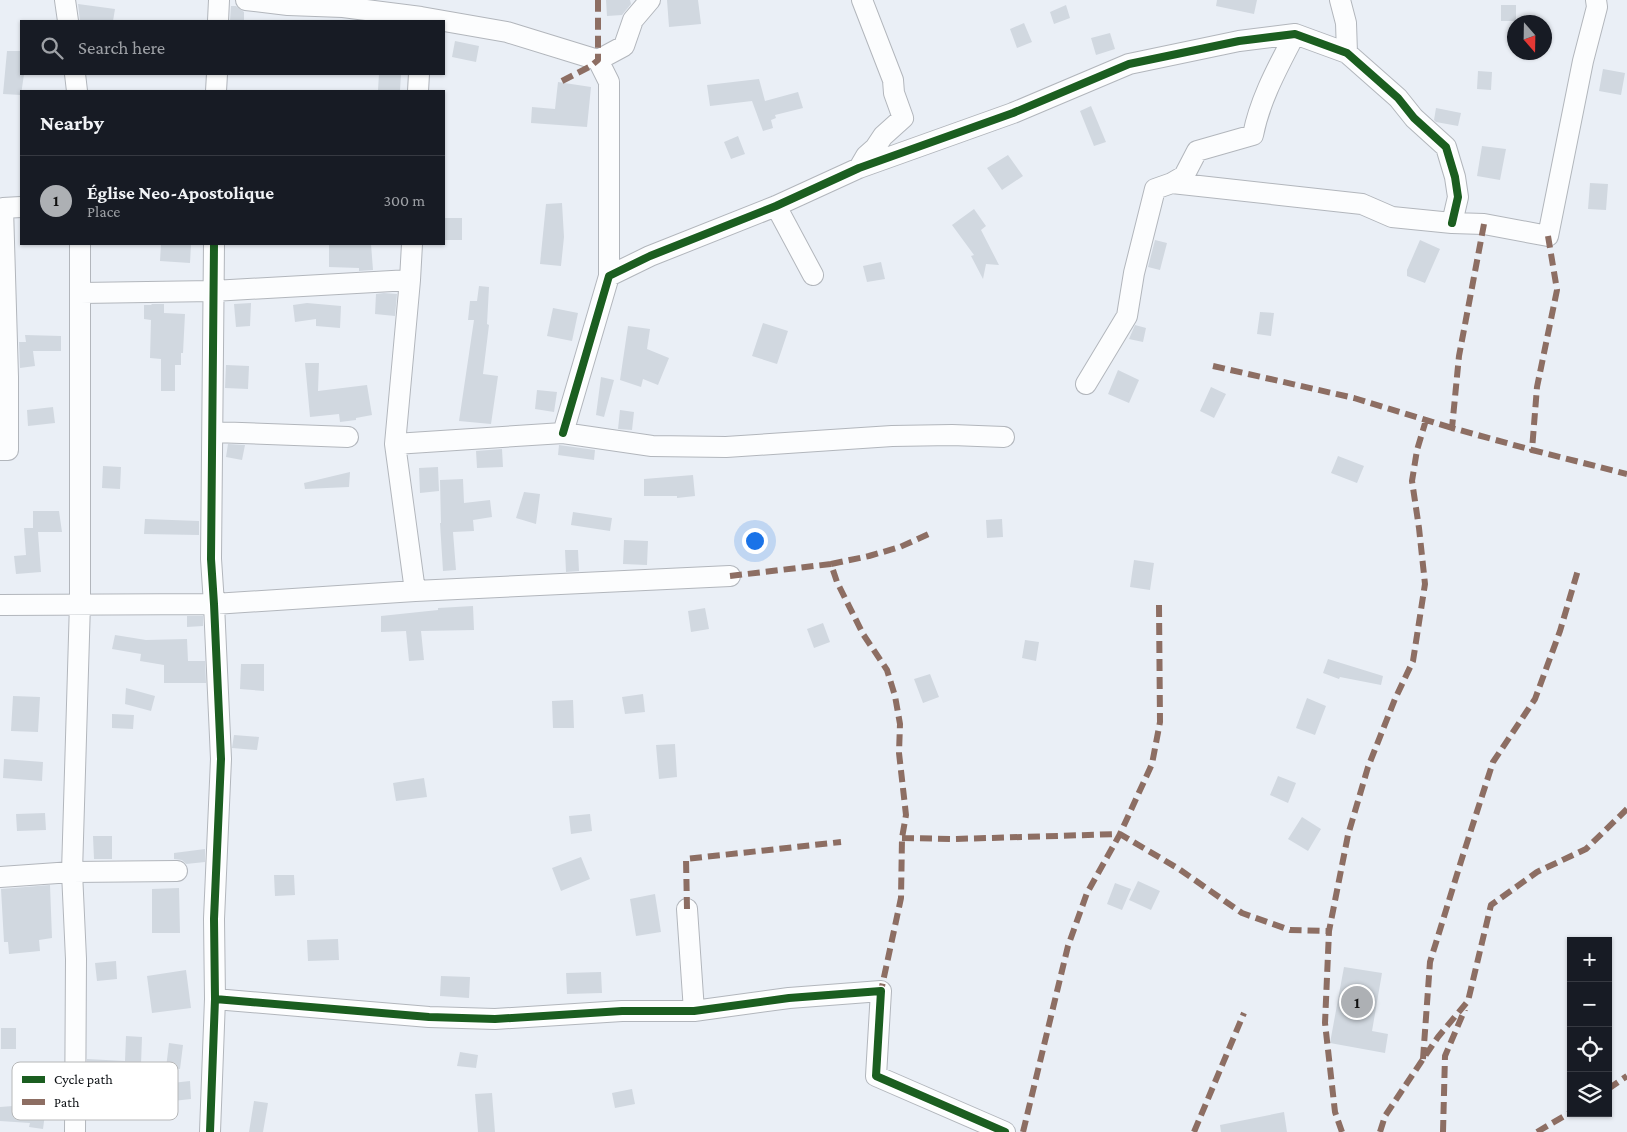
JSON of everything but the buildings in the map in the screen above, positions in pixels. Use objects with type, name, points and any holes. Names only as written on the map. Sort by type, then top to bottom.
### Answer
[{"type":"street","points":[[65,0],[68,20]]},
{"type":"street","points":[[218,20],[219,0]]},
{"type":"street","points":[[246,0],[288,5],[422,13],[506,32],[598,60],[624,46],[633,20],[650,0]]},
{"type":"street","points":[[859,168],[866,156],[875,148],[883,136],[903,118],[894,93],[893,80],[862,0]]},
{"type":"street","points":[[1340,0],[1346,23],[1347,53]]},
{"type":"street","points":[[1172,183],[1362,204],[1392,218],[1452,224],[1484,224],[1548,236],[1583,60],[1597,7],[1596,0]]},
{"type":"street","points":[[609,276],[650,256],[776,206],[859,168],[1013,113],[1130,64],[1238,41],[1295,34],[1347,53],[1398,98],[1414,118],[1446,147],[1455,177],[1458,197],[1452,224]]},
{"type":"street","points":[[1086,384],[1127,316],[1134,273],[1154,189],[1172,183],[1184,176],[1197,151],[1254,135],[1256,119],[1267,90],[1295,34]]},
{"type":"street","points":[[564,433],[609,276],[609,82],[598,60]]},
{"type":"street","points":[[75,75],[77,90]]},
{"type":"street","points":[[216,90],[217,75]]},
{"type":"street","points":[[418,90],[419,75]]},
{"type":"street","points":[[776,206],[813,275]]},
{"type":"street","points":[[0,450],[8,450],[4,377],[3,208],[20,207]]},
{"type":"street","points":[[75,1062],[76,959],[72,872],[80,604],[80,245]]},
{"type":"street","points":[[210,1132],[215,999],[214,919],[220,759],[211,559],[214,245]]},
{"type":"street","points":[[412,245],[395,444],[415,591]]},
{"type":"street","points":[[81,293],[213,291],[410,280]]},
{"type":"street","points":[[213,432],[348,437]]},
{"type":"street","points":[[395,444],[564,433],[652,446],[716,447],[892,436],[952,435],[1004,437]]},
{"type":"street","points":[[0,605],[214,604],[415,591],[730,576]]},
{"type":"street","points":[[0,877],[72,872],[177,871]]},
{"type":"street","points":[[687,909],[694,1011]]},
{"type":"street","points":[[215,999],[429,1017],[495,1019],[622,1011],[694,1011],[789,998],[881,991],[876,1076],[1005,1132]]},
{"type":"marked path","points":[[562,81],[591,66],[598,60],[598,0]]},
{"type":"marked path","points":[[1484,224],[1459,356],[1452,428],[1532,450]]},
{"type":"marked path","points":[[1548,236],[1557,290],[1537,387],[1532,450],[1627,474]]},
{"type":"marked path","points":[[1213,366],[1354,398],[1452,428]]},
{"type":"marked path","points":[[1342,1132],[1335,1112],[1325,1023],[1329,931],[1348,835],[1368,767],[1395,699],[1413,661],[1425,584],[1412,481],[1417,450],[1426,420]]},
{"type":"marked path","points":[[831,564],[900,547],[933,532]]},
{"type":"marked path","points":[[730,576],[831,564],[837,582],[863,634],[887,670],[895,696],[900,724],[899,753],[906,815],[902,838],[901,898],[881,991]]},
{"type":"marked path","points":[[1423,1059],[1430,962],[1463,855],[1493,762],[1535,699],[1560,631],[1578,570]]},
{"type":"marked path","points":[[1023,1132],[1068,946],[1087,893],[1120,834],[1152,764],[1160,722],[1159,605]]},
{"type":"marked path","points":[[1380,1132],[1385,1116],[1423,1059],[1438,1037],[1468,1001],[1491,905],[1537,872],[1586,849],[1627,809]]},
{"type":"marked path","points":[[902,838],[955,839],[1120,834],[1179,869],[1242,913],[1290,930],[1329,931]]},
{"type":"marked path","points":[[687,909],[686,859],[841,842]]},
{"type":"marked path","points":[[1443,1132],[1445,1056],[1465,1009]]},
{"type":"marked path","points":[[1194,1132],[1244,1013]]},
{"type":"marked path","points":[[1612,1086],[1627,1076]]},
{"type":"marked path","points":[[1537,1132],[1567,1114]]},
{"type":"cycle path","points":[[563,433],[609,276],[650,256],[776,206],[859,168],[1013,113],[1129,64],[1239,41],[1295,34],[1347,53],[1398,98],[1414,118],[1446,147],[1455,177],[1458,197],[1452,223]]},
{"type":"cycle path","points":[[210,1132],[215,999],[214,919],[221,759],[211,559],[214,245]]},
{"type":"cycle path","points":[[215,999],[429,1017],[495,1019],[622,1011],[694,1011],[789,998],[881,991],[876,1076],[1005,1132]]},
{"type":"place","name":"Église Neo-Apostolique","points":[[1357,1002]]}]
